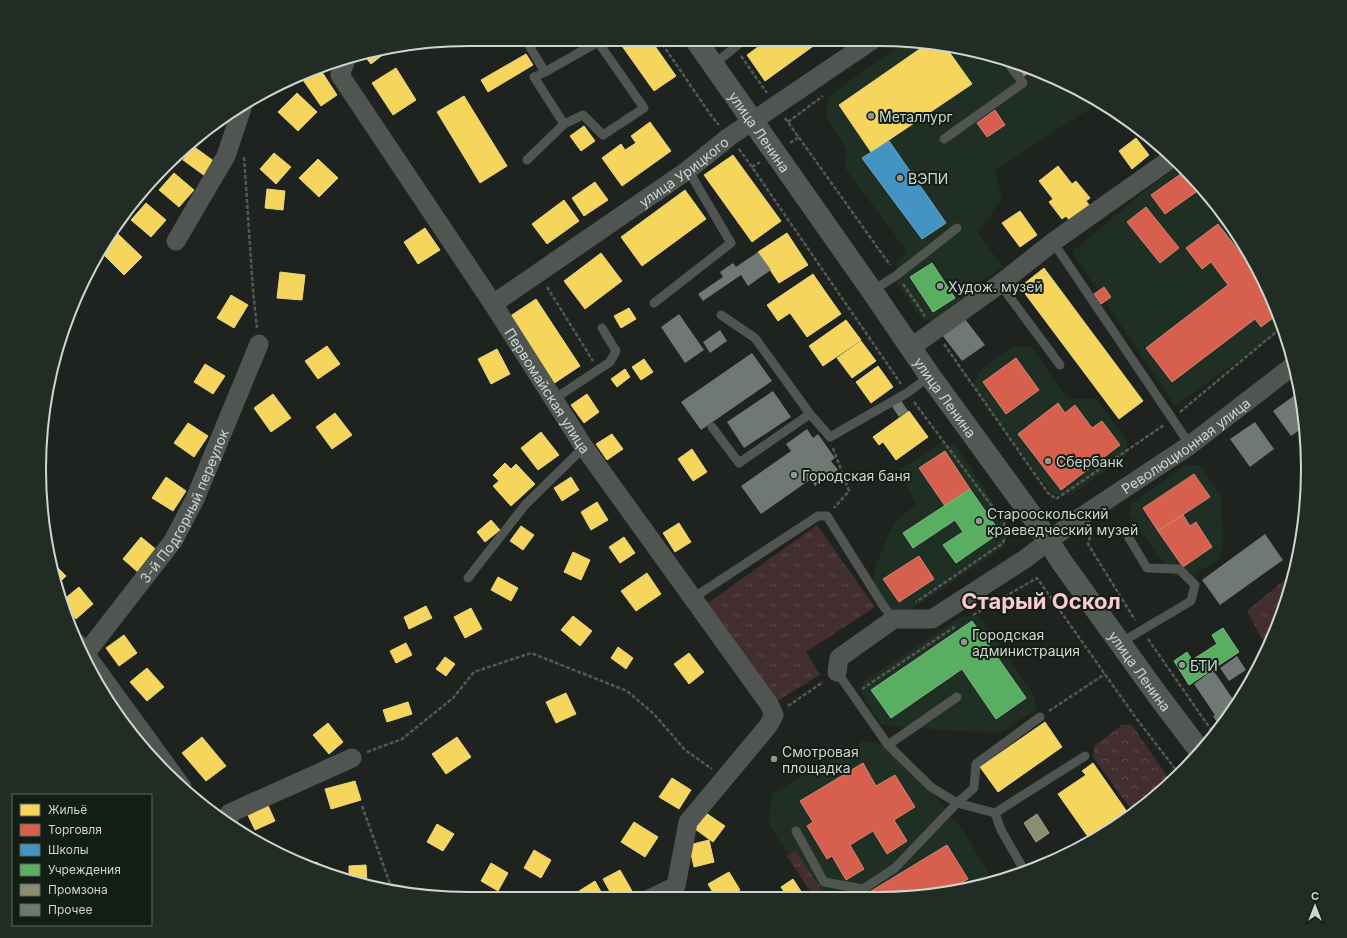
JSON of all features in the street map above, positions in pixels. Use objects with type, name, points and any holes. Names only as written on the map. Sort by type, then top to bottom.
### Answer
[{"type":"main road","name":"улица Ленина","points":[[700,46],[872,291],[910,348],[1032,516],[1048,542],[1120,643],[1197,747]]},
{"type":"street","name":"улица Урицкого","points":[[493,304],[688,170],[729,137],[864,46]]},
{"type":"street","name":"Первомайская улица","points":[[344,65],[340,75],[493,304],[584,447],[769,704],[774,716]]},
{"type":"street","points":[[176,241],[226,156],[240,113]]},
{"type":"street","points":[[910,348],[1000,284],[1053,242],[1168,161]]},
{"type":"street","name":"3-й Подгорный переулок","points":[[85,645],[173,541],[195,500],[258,344]]},
{"type":"street","name":"Революционная улица","points":[[894,619],[932,619],[1025,559],[1075,521],[1190,444],[1289,369]]},
{"type":"street","points":[[837,672],[839,658],[894,619]]},
{"type":"street","points":[[99,672],[163,760]]},
{"type":"street","points":[[680,892],[688,822],[768,726],[774,716]]},
{"type":"street","points":[[229,818],[230,813],[352,758]]},
{"type":"lane","points":[[529,46],[545,72]]},
{"type":"lane","points":[[564,124],[534,77],[591,46]]},
{"type":"lane","points":[[527,160],[564,124],[583,115],[603,135],[644,108],[601,46]]},
{"type":"lane","points":[[713,65],[736,47]]},
{"type":"lane","points":[[944,139],[1023,83],[1011,67]]},
{"type":"lane","points":[[654,303],[731,243],[688,170]]},
{"type":"lane","points":[[872,291],[897,275],[957,228]]},
{"type":"lane","points":[[1053,242],[1190,444]]},
{"type":"lane","points":[[1000,284],[1060,365]]},
{"type":"lane","points":[[721,315],[755,338],[810,414],[830,437],[907,393],[930,376]]},
{"type":"lane","points":[[554,399],[610,362],[616,352],[602,328]]},
{"type":"lane","points":[[712,427],[739,463],[810,414]]},
{"type":"lane","points":[[468,578],[525,505],[584,447]]},
{"type":"lane","points":[[693,598],[818,516],[827,516],[884,607],[894,619]]},
{"type":"lane","points":[[1120,643],[1191,601],[1195,585],[1179,569],[1147,568],[1129,538]]},
{"type":"lane","points":[[837,672],[888,745],[931,787],[958,803],[994,813],[1085,756]]},
{"type":"lane","points":[[888,745],[957,697]]},
{"type":"lane","points":[[796,831],[824,882],[863,889],[895,868],[974,788],[976,764],[1040,717]]},
{"type":"lane","points":[[994,813],[1001,830],[1022,867]]},
{"type":"path","points":[[664,46],[710,114],[752,167],[907,393],[1003,521],[1007,532],[1003,543],[902,611],[894,619]]},
{"type":"path","points":[[736,47],[897,275],[1048,493],[1056,500],[1172,419],[1278,330]]},
{"type":"path","points":[[245,152],[244,159],[258,344]]},
{"type":"path","points":[[538,273],[599,369]]},
{"type":"path","points":[[827,516],[849,491],[830,437]]},
{"type":"path","points":[[970,616],[1038,578],[1136,718],[1176,769]]},
{"type":"path","points":[[853,695],[957,625]]},
{"type":"path","points":[[352,758],[402,739],[453,698],[474,672],[531,653],[627,691],[654,714],[685,750],[725,778]]},
{"type":"path","points":[[774,716],[837,672]]},
{"type":"path","points":[[1040,717],[1105,674]]},
{"type":"path","points":[[362,806],[390,885]]},
{"type":"shaded area","points":[[897,47],[906,47],[961,54],[1014,68],[1040,78],[1094,106],[995,170],[1002,198],[978,233],[1003,267],[969,289],[964,305],[939,323],[922,319],[895,280],[897,262],[906,250],[845,168],[847,151],[826,115],[829,96]]},
{"type":"shaded area","points":[[1175,168],[1196,190],[1214,211],[1244,258],[1269,307],[1279,332],[1175,406],[1072,252],[1147,189]]},
{"type":"shaded area","points":[[1013,346],[1032,347],[1067,399],[1096,399],[1127,441],[1126,456],[1071,495],[1053,495],[974,388],[978,372]]},
{"type":"shaded area","points":[[940,443],[956,445],[1007,524],[1004,547],[907,612],[889,608],[873,580],[875,568],[890,531],[896,521],[916,505],[900,470]]},
{"type":"shaded area","points":[[1186,465],[1200,465],[1221,495],[1223,545],[1219,559],[1190,577],[1173,576],[1129,515],[1131,504]]},
{"type":"shaded area","points":[[962,616],[979,616],[1032,692],[1037,709],[1000,733],[897,727],[881,724],[862,695],[864,681]]},
{"type":"shaded area","points":[[864,741],[897,746],[963,831],[989,873],[987,878],[961,884],[906,891],[812,892],[768,823],[773,793]]},
{"type":"green space","points":[[817,525],[875,607],[806,652],[820,675],[777,701],[708,603]]},
{"type":"green space","points":[[1287,578],[1279,605],[1264,642],[1247,611]]},
{"type":"green space","points":[[1122,725],[1132,725],[1168,777],[1130,809],[1093,757],[1094,746]]},
{"type":"green space","points":[[795,850],[823,892],[810,892],[787,856]]},
{"type":"building: Жильё","points":[[622,46],[655,46],[676,76],[654,91]]},
{"type":"building: Жильё","points":[[759,46],[813,46],[765,81],[747,55]]},
{"type":"building: Жильё","points":[[920,49],[950,52],[972,84],[871,152],[839,105]]},
{"type":"building: Жильё","points":[[526,54],[533,65],[488,92],[481,80]]},
{"type":"building: Жильё","points":[[383,55],[371,64],[366,58]]},
{"type":"building: Жильё","points":[[396,68],[416,100],[393,115],[372,83]]},
{"type":"building: Жильё","points":[[322,72],[337,95],[321,106],[303,80]]},
{"type":"building: Жильё","points":[[297,93],[317,112],[298,131],[278,112]]},
{"type":"building: Жильё","points":[[464,96],[507,166],[480,183],[437,112]]},
{"type":"building: Жильё","points":[[650,122],[671,151],[622,186],[602,158],[621,144],[625,150],[636,143],[631,136]]},
{"type":"building: Жильё","points":[[584,126],[595,141],[581,151],[570,136]]},
{"type":"building: Жильё","points":[[1136,138],[1149,155],[1132,169],[1119,151]]},
{"type":"building: Жильё","points":[[195,147],[215,162],[205,176],[183,160]]},
{"type":"building: Жильё","points":[[274,153],[291,167],[276,184],[260,169]]},
{"type":"building: Жильё","points":[[733,155],[781,221],[752,242],[704,175]]},
{"type":"building: Жильё","points":[[318,159],[338,178],[319,197],[299,178]]},
{"type":"building: Жильё","points":[[1058,166],[1072,184],[1076,181],[1090,198],[1086,201],[1090,206],[1070,221],[1066,216],[1062,219],[1049,202],[1053,199],[1039,181]]},
{"type":"building: Жильё","points":[[174,173],[194,190],[179,207],[159,190]]},
{"type":"building: Жильё","points":[[595,182],[608,200],[584,216],[572,198]]},
{"type":"building: Жильё","points":[[267,189],[285,191],[283,210],[265,208]]},
{"type":"building: Жильё","points":[[685,190],[706,219],[642,266],[621,237]]},
{"type":"building: Жильё","points":[[564,200],[579,221],[547,244],[532,224]]},
{"type":"building: Жильё","points":[[146,203],[166,220],[151,237],[131,220]]},
{"type":"building: Жильё","points":[[1020,211],[1037,235],[1020,247],[1002,223]]},
{"type":"building: Жильё","points":[[425,228],[440,250],[418,264],[404,242]]},
{"type":"building: Жильё","points":[[787,233],[808,265],[779,283],[758,252]]},
{"type":"building: Жильё","points":[[118,234],[142,257],[124,275],[104,255]]},
{"type":"building: Жильё","points":[[601,253],[622,281],[585,309],[564,281]]},
{"type":"building: Жильё","points":[[1044,268],[1143,401],[1119,419],[1020,287]]},
{"type":"building: Жильё","points":[[280,272],[305,275],[302,300],[277,298]]},
{"type":"building: Жильё","points":[[813,274],[824,290],[778,321],[767,305]]},
{"type":"building: Жильё","points":[[824,290],[841,314],[807,337],[790,313]]},
{"type":"building: Жильё","points":[[231,295],[248,305],[234,328],[217,318]]},
{"type":"building: Жильё","points":[[536,299],[580,366],[553,384],[509,317]]},
{"type":"building: Жильё","points":[[629,308],[636,319],[621,328],[614,316]]},
{"type":"building: Жильё","points":[[846,320],[861,340],[823,366],[809,346]]},
{"type":"building: Жильё","points":[[861,341],[876,361],[852,378],[837,358]]},
{"type":"building: Жильё","points":[[327,346],[340,364],[318,379],[305,361]]},
{"type":"building: Жильё","points":[[497,349],[510,374],[491,384],[478,359]]},
{"type":"building: Жильё","points":[[644,359],[653,372],[641,380],[632,367]]},
{"type":"building: Жильё","points":[[205,364],[225,376],[213,394],[194,382]]},
{"type":"building: Жильё","points":[[878,366],[893,387],[871,403],[856,382]]},
{"type":"building: Жильё","points":[[625,369],[630,377],[617,387],[611,379]]},
{"type":"building: Жильё","points":[[273,394],[291,418],[271,432],[254,408]]},
{"type":"building: Жильё","points":[[587,394],[599,412],[584,423],[571,405]]},
{"type":"building: Жильё","points":[[909,411],[928,437],[896,460],[883,442],[879,445],[873,437]]},
{"type":"building: Жильё","points":[[335,413],[352,435],[332,449],[316,427]]},
{"type":"building: Жильё","points":[[188,423],[208,436],[194,457],[174,443]]},
{"type":"building: Жильё","points":[[541,432],[559,455],[538,470],[521,448]]},
{"type":"building: Жильё","points":[[612,434],[623,449],[607,460],[596,444]]},
{"type":"building: Жильё","points":[[692,449],[707,472],[693,481],[678,459]]},
{"type":"building: Жильё","points":[[505,463],[511,469],[516,464],[535,484],[511,506],[493,486],[499,481],[493,475]]},
{"type":"building: Жильё","points":[[166,477],[186,491],[173,511],[152,498]]},
{"type":"building: Жильё","points":[[571,477],[579,490],[562,501],[554,488]]},
{"type":"building: Жильё","points":[[597,502],[608,520],[591,530],[581,512]]},
{"type":"building: Жильё","points":[[491,520],[500,530],[485,542],[477,532]]},
{"type":"building: Жильё","points":[[679,523],[691,542],[675,552],[663,533]]},
{"type":"building: Жильё","points":[[521,526],[534,535],[523,550],[510,541]]},
{"type":"building: Жильё","points":[[141,537],[159,552],[140,574],[123,559]]},
{"type":"building: Жильё","points":[[624,537],[635,553],[620,563],[609,547]]},
{"type":"building: Жильё","points":[[573,552],[590,560],[581,580],[564,572]]},
{"type":"building: Жильё","points":[[58,568],[66,576],[61,581]]},
{"type":"building: Жильё","points":[[647,573],[661,594],[636,611],[621,591]]},
{"type":"building: Жильё","points":[[498,577],[518,588],[511,601],[491,590]]},
{"type":"building: Жильё","points":[[79,587],[93,604],[76,619],[71,613],[66,598]]},
{"type":"building: Жильё","points":[[426,606],[432,618],[409,629],[404,617]]},
{"type":"building: Жильё","points":[[471,608],[482,629],[465,638],[454,617]]},
{"type":"building: Жильё","points":[[573,616],[592,631],[580,646],[561,630]]},
{"type":"building: Жильё","points":[[124,635],[137,653],[119,666],[106,648]]},
{"type":"building: Жильё","points":[[406,643],[412,655],[396,663],[390,651]]},
{"type":"building: Жильё","points":[[618,647],[633,658],[626,669],[611,658]]},
{"type":"building: Жильё","points":[[689,653],[704,672],[689,684],[674,664]]},
{"type":"building: Жильё","points":[[445,657],[455,664],[446,676],[436,669]]},
{"type":"building: Жильё","points":[[147,668],[164,687],[147,701],[130,682]]},
{"type":"building: Жильё","points":[[566,693],[576,714],[556,723],[546,702]]},
{"type":"building: Жильё","points":[[408,702],[412,714],[387,722],[383,710]]},
{"type":"building: Жильё","points":[[1045,722],[1062,747],[998,792],[980,767]]},
{"type":"building: Жильё","points":[[328,723],[343,742],[329,754],[313,735]]},
{"type":"building: Жильё","points":[[202,737],[226,766],[206,781],[182,753]]},
{"type":"building: Жильё","points":[[457,737],[471,757],[446,774],[432,754]]},
{"type":"building: Жильё","points":[[1093,763],[1127,811],[1088,836],[1058,794],[1086,775],[1082,771]]},
{"type":"building: Жильё","points":[[672,778],[691,790],[679,809],[659,797]]},
{"type":"building: Жильё","points":[[355,781],[361,800],[331,809],[325,789]]},
{"type":"building: Жильё","points":[[266,801],[275,821],[255,830],[246,811]]},
{"type":"building: Жильё","points":[[706,813],[725,826],[713,842],[695,829]]},
{"type":"building: Жильё","points":[[634,822],[658,837],[645,857],[621,842]]},
{"type":"building: Жильё","points":[[437,824],[454,834],[443,851],[427,842]]},
{"type":"building: Жильё","points":[[709,840],[714,862],[694,867],[689,845]]},
{"type":"building: Жильё","points":[[534,850],[551,860],[541,878],[524,868]]},
{"type":"building: Жильё","points":[[491,863],[508,873],[498,891],[481,881]]},
{"type":"building: Жильё","points":[[366,865],[367,880],[349,875],[349,866]]},
{"type":"building: Жильё","points":[[620,870],[632,891],[610,892],[603,879]]},
{"type":"building: Жильё","points":[[729,872],[740,890],[737,892],[713,892],[708,884]]},
{"type":"building: Жильё","points":[[793,879],[801,892],[784,892],[781,887]]},
{"type":"building: Жильё","points":[[595,881],[601,892],[580,892]]},
{"type":"building: Торговля","points":[[1021,71],[1028,73],[1024,76]]},
{"type":"building: Торговля","points":[[995,110],[1005,125],[987,137],[977,123]]},
{"type":"building: Торговля","points":[[1181,174],[1197,191],[1165,214],[1151,195]]},
{"type":"building: Торговля","points":[[1146,207],[1179,248],[1160,263],[1127,222]]},
{"type":"building: Торговля","points":[[1218,224],[1243,256],[1257,282],[1273,318],[1261,327],[1255,319],[1172,382],[1146,348],[1228,285],[1211,262],[1202,269],[1186,248]]},
{"type":"building: Торговля","points":[[1104,287],[1111,297],[1101,304],[1094,294]]},
{"type":"building: Торговля","points":[[1016,358],[1039,390],[1006,414],[983,382]]},
{"type":"building: Торговля","points":[[1058,403],[1065,413],[1075,405],[1092,428],[1102,421],[1120,445],[1061,490],[1018,434]]},
{"type":"building: Торговля","points":[[945,451],[970,489],[945,506],[919,468]]},
{"type":"building: Торговля","points":[[1194,474],[1210,497],[1158,531],[1143,508]]},
{"type":"building: Торговля","points":[[1183,515],[1190,526],[1196,522],[1212,547],[1183,567],[1158,531]]},
{"type":"building: Торговля","points":[[919,556],[934,579],[899,602],[883,579]]},
{"type":"building: Торговля","points":[[863,763],[876,786],[895,775],[915,807],[894,820],[907,841],[887,854],[873,831],[850,845],[864,869],[846,880],[832,856],[827,859],[807,826],[813,822],[800,801]]},
{"type":"building: Торговля","points":[[947,845],[968,879],[959,884],[933,888],[906,891],[870,892]]},
{"type":"building: Школы","points":[[889,141],[946,223],[922,239],[862,158]]},
{"type":"building: Учреждения","points":[[932,263],[955,298],[933,312],[910,277]]},
{"type":"building: Учреждения","points":[[970,489],[995,525],[995,536],[956,563],[943,545],[963,532],[955,520],[913,548],[903,533]]},
{"type":"building: Учреждения","points":[[972,621],[1026,698],[996,719],[962,669],[891,718],[871,690]]},
{"type":"building: Учреждения","points":[[1223,628],[1239,652],[1189,685],[1174,661],[1187,652],[1192,660],[1217,644],[1212,635]]},
{"type":"building: Промзона","points":[[1037,814],[1049,833],[1036,842],[1024,823]]},
{"type":"building: Прочее","points":[[758,252],[771,270],[748,286],[741,275],[703,301],[698,294],[723,277],[720,272],[733,263],[736,267]]},
{"type":"building: Прочее","points":[[679,314],[704,350],[685,363],[661,327]]},
{"type":"building: Прочее","points":[[965,319],[985,345],[962,361],[942,335]]},
{"type":"building: Прочее","points":[[720,330],[727,341],[710,353],[703,342]]},
{"type":"building: Прочее","points":[[752,353],[772,381],[701,430],[681,402]]},
{"type":"building: Прочее","points":[[773,391],[791,417],[744,448],[727,422]]},
{"type":"building: Прочее","points":[[1294,395],[1299,431],[1291,436],[1273,411]]},
{"type":"building: Прочее","points":[[900,399],[908,411],[899,417],[891,405]]},
{"type":"building: Прочее","points":[[1255,422],[1274,449],[1250,467],[1230,439]]},
{"type":"building: Прочее","name":"Городская баня","points":[[807,429],[813,438],[818,434],[835,458],[831,461],[838,470],[815,486],[811,479],[761,514],[741,486],[791,451],[786,444]]},
{"type":"building: Прочее","points":[[1265,534],[1283,560],[1220,605],[1202,580]]},
{"type":"building: Прочее","points":[[1237,656],[1246,670],[1229,681],[1220,668]]},
{"type":"building: Прочее","points":[[1213,670],[1233,699],[1217,722],[1213,716],[1215,715],[1194,684]]},
{"type":"place","name":"Металлург","points":[[871,116]]},
{"type":"place","name":"ВЭПИ","points":[[900,178]]},
{"type":"place","name":"Худож. музей","points":[[940,286]]},
{"type":"place","name":"Сбербанк","points":[[1048,461]]},
{"type":"place","name":"Городская баня","points":[[794,475]]},
{"type":"place","name":"Старооскольский краеведческий музей","points":[[979,521]]},
{"type":"place","name":"Городская администрация","points":[[964,642]]},
{"type":"place","name":"БТИ","points":[[1182,665]]},
{"type":"place","name":"Смотровая площадка","points":[[774,759]]},
{"type":"district","name":"Старый Оскол","points":[[1041,601]]}]
